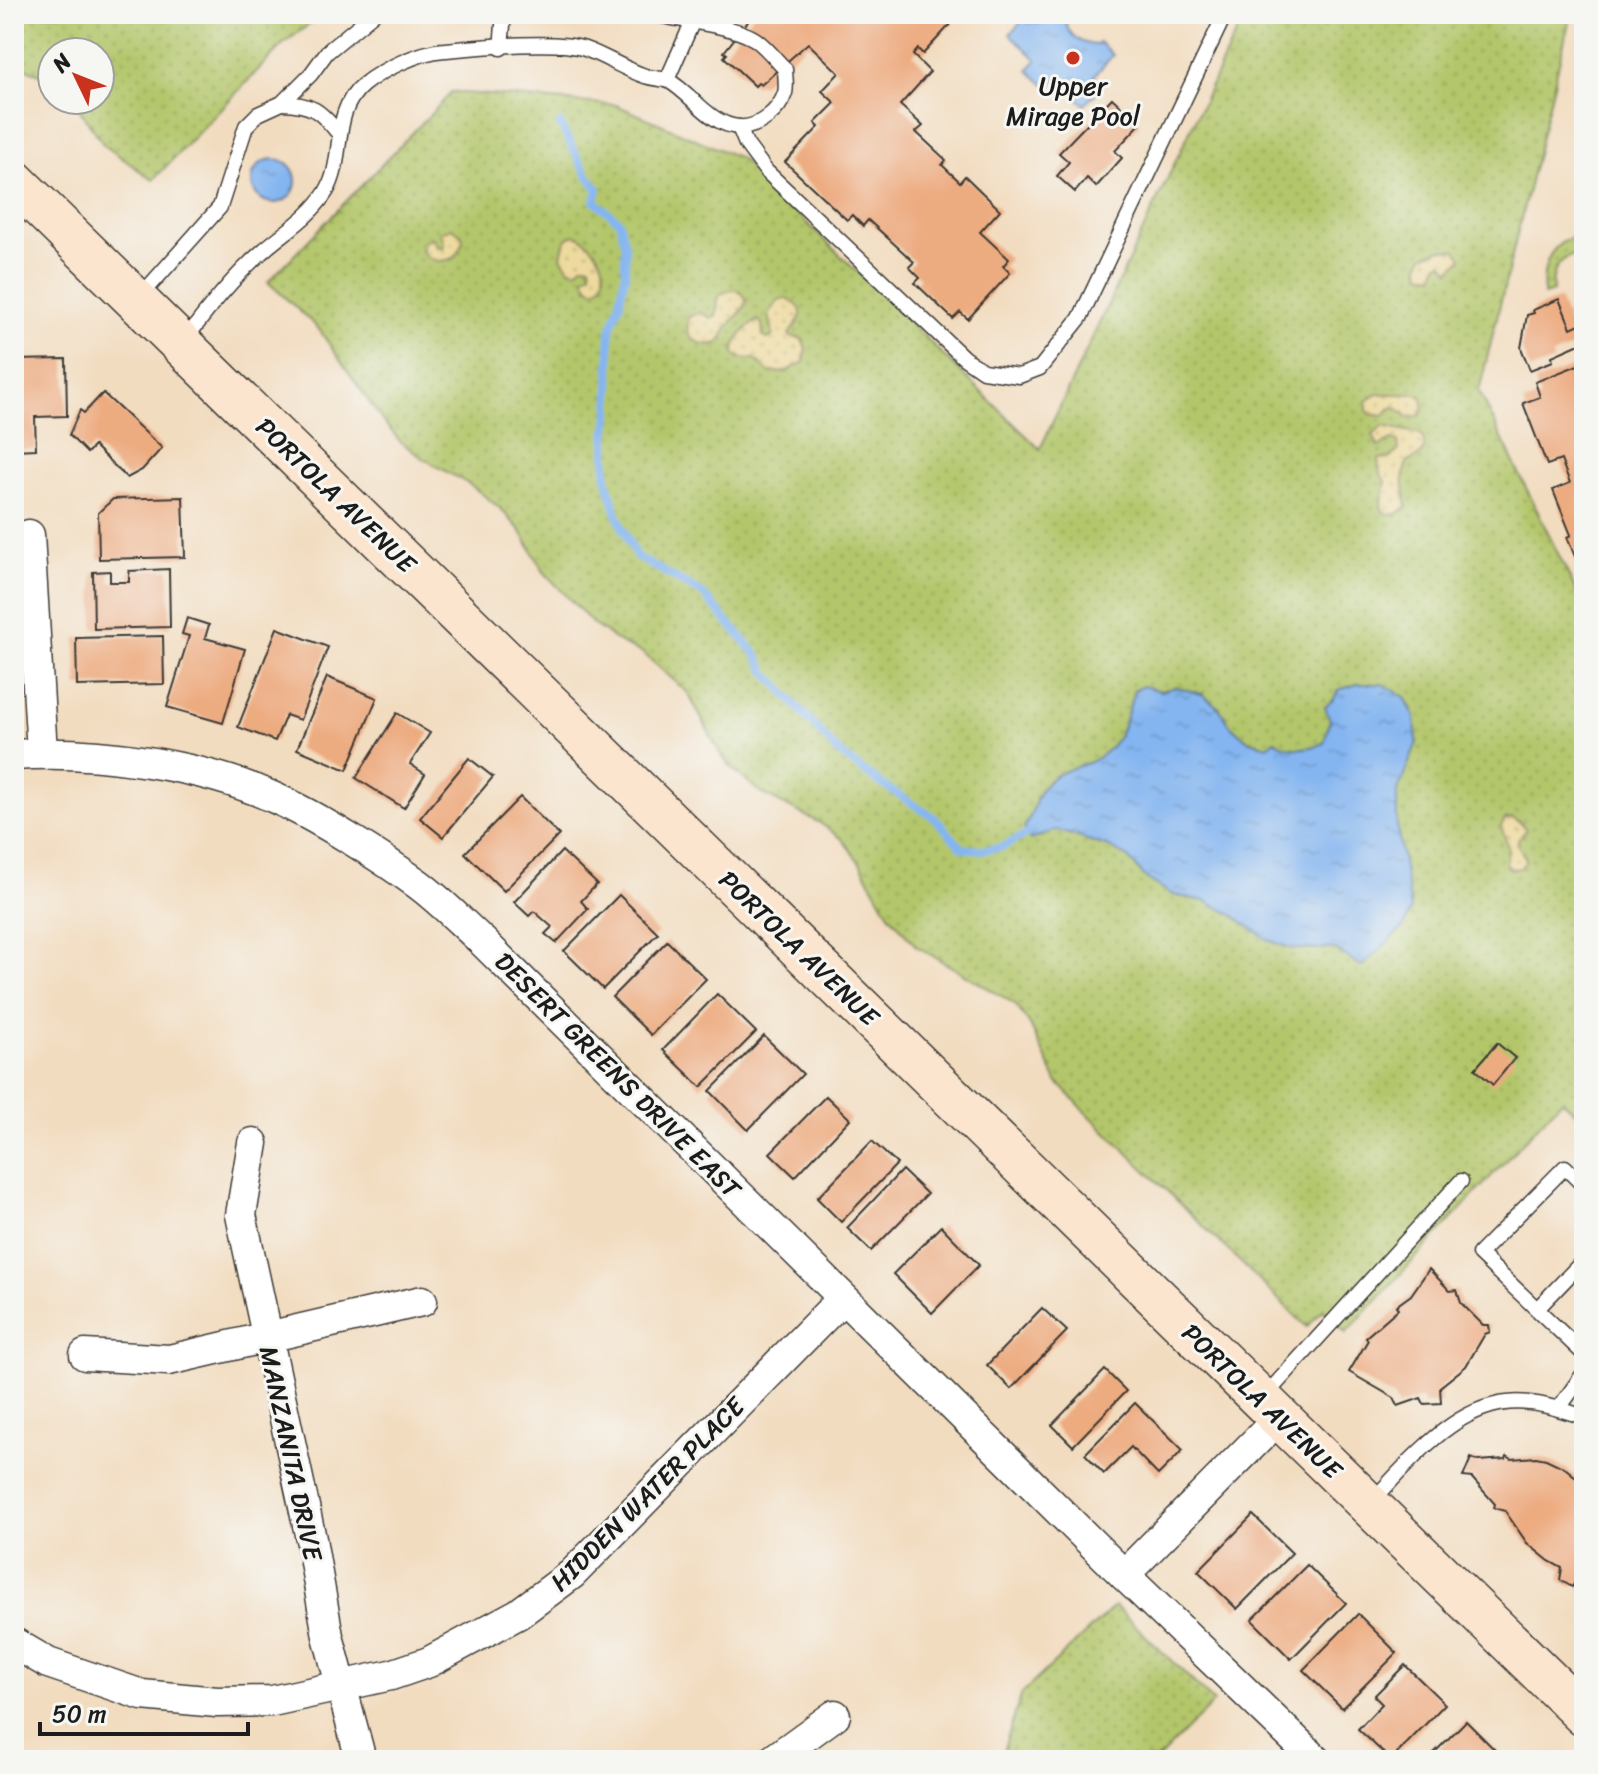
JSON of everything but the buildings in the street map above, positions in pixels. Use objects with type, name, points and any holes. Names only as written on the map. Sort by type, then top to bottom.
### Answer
[{"type":"main road","name":"PORTOLA AVENUE","points":[[14,181],[1584,1715]]},
{"type":"street","points":[[28,754],[29,535]]},
{"type":"street","name":"DESERT GREENS DRIVE EAST","points":[[28,754],[124,760],[225,779],[278,799],[420,885],[482,941],[1124,1575],[1316,1760]]},
{"type":"street","name":"MANZANITA DRIVE","points":[[253,1143],[241,1215],[311,1539],[328,1636],[361,1760]]},
{"type":"street","name":"HIDDEN WATER PLACE","points":[[14,1643],[48,1663],[142,1695],[217,1702],[272,1701],[391,1675],[429,1662],[518,1614],[572,1574],[843,1298]]},
{"type":"street","points":[[85,1355],[169,1360],[422,1301]]},
{"type":"street","points":[[1124,1575],[1270,1409]]},
{"type":"street","points":[[773,1760],[835,1715]]},
{"type":"lane","points":[[137,300],[220,207],[246,126],[258,114],[282,103],[311,74],[327,52],[373,14]]},
{"type":"lane","points":[[501,48],[504,14]]},
{"type":"lane","points":[[182,344],[221,291],[264,250],[307,216],[326,191],[336,168],[339,126],[349,105],[361,86],[404,61],[441,50],[543,44],[582,47],[647,77],[667,80],[714,117],[739,127],[761,123],[774,109],[785,93],[785,69],[754,38],[728,28],[654,14]]},
{"type":"lane","points":[[739,127],[746,144],[766,171],[964,358],[983,371],[1019,376],[1040,368],[1080,318],[1225,14]]},
{"type":"lane","points":[[667,80],[692,23]]},
{"type":"lane","points":[[282,103],[311,107],[325,117],[339,134]]},
{"type":"lane","points":[[1584,1186],[1565,1167],[1479,1254],[1584,1354]]},
{"type":"lane","points":[[1270,1409],[1461,1181]]},
{"type":"lane","points":[[1537,1309],[1584,1260]]},
{"type":"lane","points":[[1559,1408],[1584,1373]]},
{"type":"lane","points":[[1368,1505],[1433,1439],[1462,1418],[1490,1406],[1526,1402],[1559,1408],[1584,1417]]},
{"type":"green space","points":[[14,14],[323,14],[283,44],[153,180],[104,145],[84,116],[116,116],[116,36],[36,36],[36,72],[14,59]]},
{"type":"green space","points":[[1245,14],[1571,14],[1479,391],[1584,607],[1584,1120],[1562,1100],[1346,1333],[1323,1310],[1307,1327],[1091,1117],[1057,1082],[1030,1025],[1015,1004],[916,946],[889,914],[860,863],[842,839],[820,823],[761,793],[735,771],[721,755],[688,693],[643,653],[622,644],[594,625],[544,572],[520,530],[501,509],[472,486],[424,459],[400,441],[381,419],[318,328],[268,282],[452,92],[616,105],[740,158],[1040,449]]},
{"type":"green space","points":[[1584,234],[1584,253],[1559,264],[1553,276],[1553,292],[1544,295],[1544,273],[1550,255],[1563,242]]},
{"type":"green space","points":[[1115,1606],[1214,1702],[1157,1760],[1000,1760],[1022,1693]]},
{"type":"sand","points":[[452,228],[462,235],[463,242],[455,257],[437,261],[425,255],[422,251],[424,241],[433,238],[437,247],[443,249],[440,232]]},
{"type":"sand","points":[[576,235],[590,245],[601,259],[604,275],[596,290],[588,287],[584,277],[591,273],[590,265],[570,270],[561,257],[567,240]]},
{"type":"sand","points":[[1440,249],[1456,250],[1462,258],[1450,271],[1443,262],[1438,264],[1434,276],[1421,273],[1419,264],[1424,256]]},
{"type":"sand","points":[[735,289],[742,294],[746,303],[719,343],[705,344],[694,340],[688,331],[689,317],[700,312],[715,317],[720,294]]},
{"type":"sand","points":[[787,298],[801,311],[800,319],[789,334],[801,338],[806,348],[804,362],[785,372],[770,373],[755,359],[739,358],[734,348],[742,334],[758,320],[762,324],[763,336],[767,339],[773,336],[769,314],[779,300]]},
{"type":"sand","points":[[1378,394],[1416,394],[1421,396],[1422,411],[1419,416],[1408,417],[1396,407],[1384,416],[1370,414],[1367,401]]},
{"type":"sand","points":[[1383,426],[1421,434],[1424,444],[1421,454],[1408,461],[1404,472],[1407,507],[1395,515],[1385,513],[1381,507],[1386,482],[1378,463],[1379,459],[1390,458],[1399,450],[1398,441],[1392,440],[1378,447],[1373,435]]},
{"type":"sand","points":[[1512,818],[1526,830],[1518,839],[1526,859],[1521,868],[1512,869],[1506,864],[1508,847],[1501,826],[1505,819]]},
{"type":"water","name":"Upper Mirage Pool","points":[[1046,14],[1066,14],[1069,17],[1066,25],[1075,37],[1082,42],[1097,45],[1099,42],[1113,55],[1094,76],[1103,85],[1085,105],[1057,79],[1048,88],[1028,70],[1037,60],[1010,34],[1027,16],[1037,24]]},
{"type":"water","points":[[274,159],[290,165],[296,181],[290,197],[274,203],[258,197],[252,181],[258,165]]},
{"type":"water","points":[[1358,684],[1382,684],[1405,697],[1415,717],[1417,742],[1397,793],[1397,827],[1411,909],[1404,927],[1362,966],[1334,949],[1293,949],[1268,940],[1230,913],[1205,901],[1173,895],[1146,878],[1127,857],[1109,847],[1056,830],[1030,840],[1024,827],[1040,791],[1051,779],[1097,758],[1114,744],[1124,724],[1134,690],[1143,686],[1161,691],[1176,687],[1202,694],[1247,740],[1268,746],[1275,740],[1299,748],[1324,743],[1330,720],[1325,707],[1338,690]]},
{"type":"waterway","points":[[560,124],[598,189],[595,201],[619,221],[625,245],[625,275],[610,332],[606,470],[619,520],[636,556],[703,594],[756,654],[766,672],[839,753],[935,818],[962,848],[983,850],[1002,847],[1027,834]]},
{"type":"place","name":"Upper Mirage Pool","points":[[1073,58]]}]
